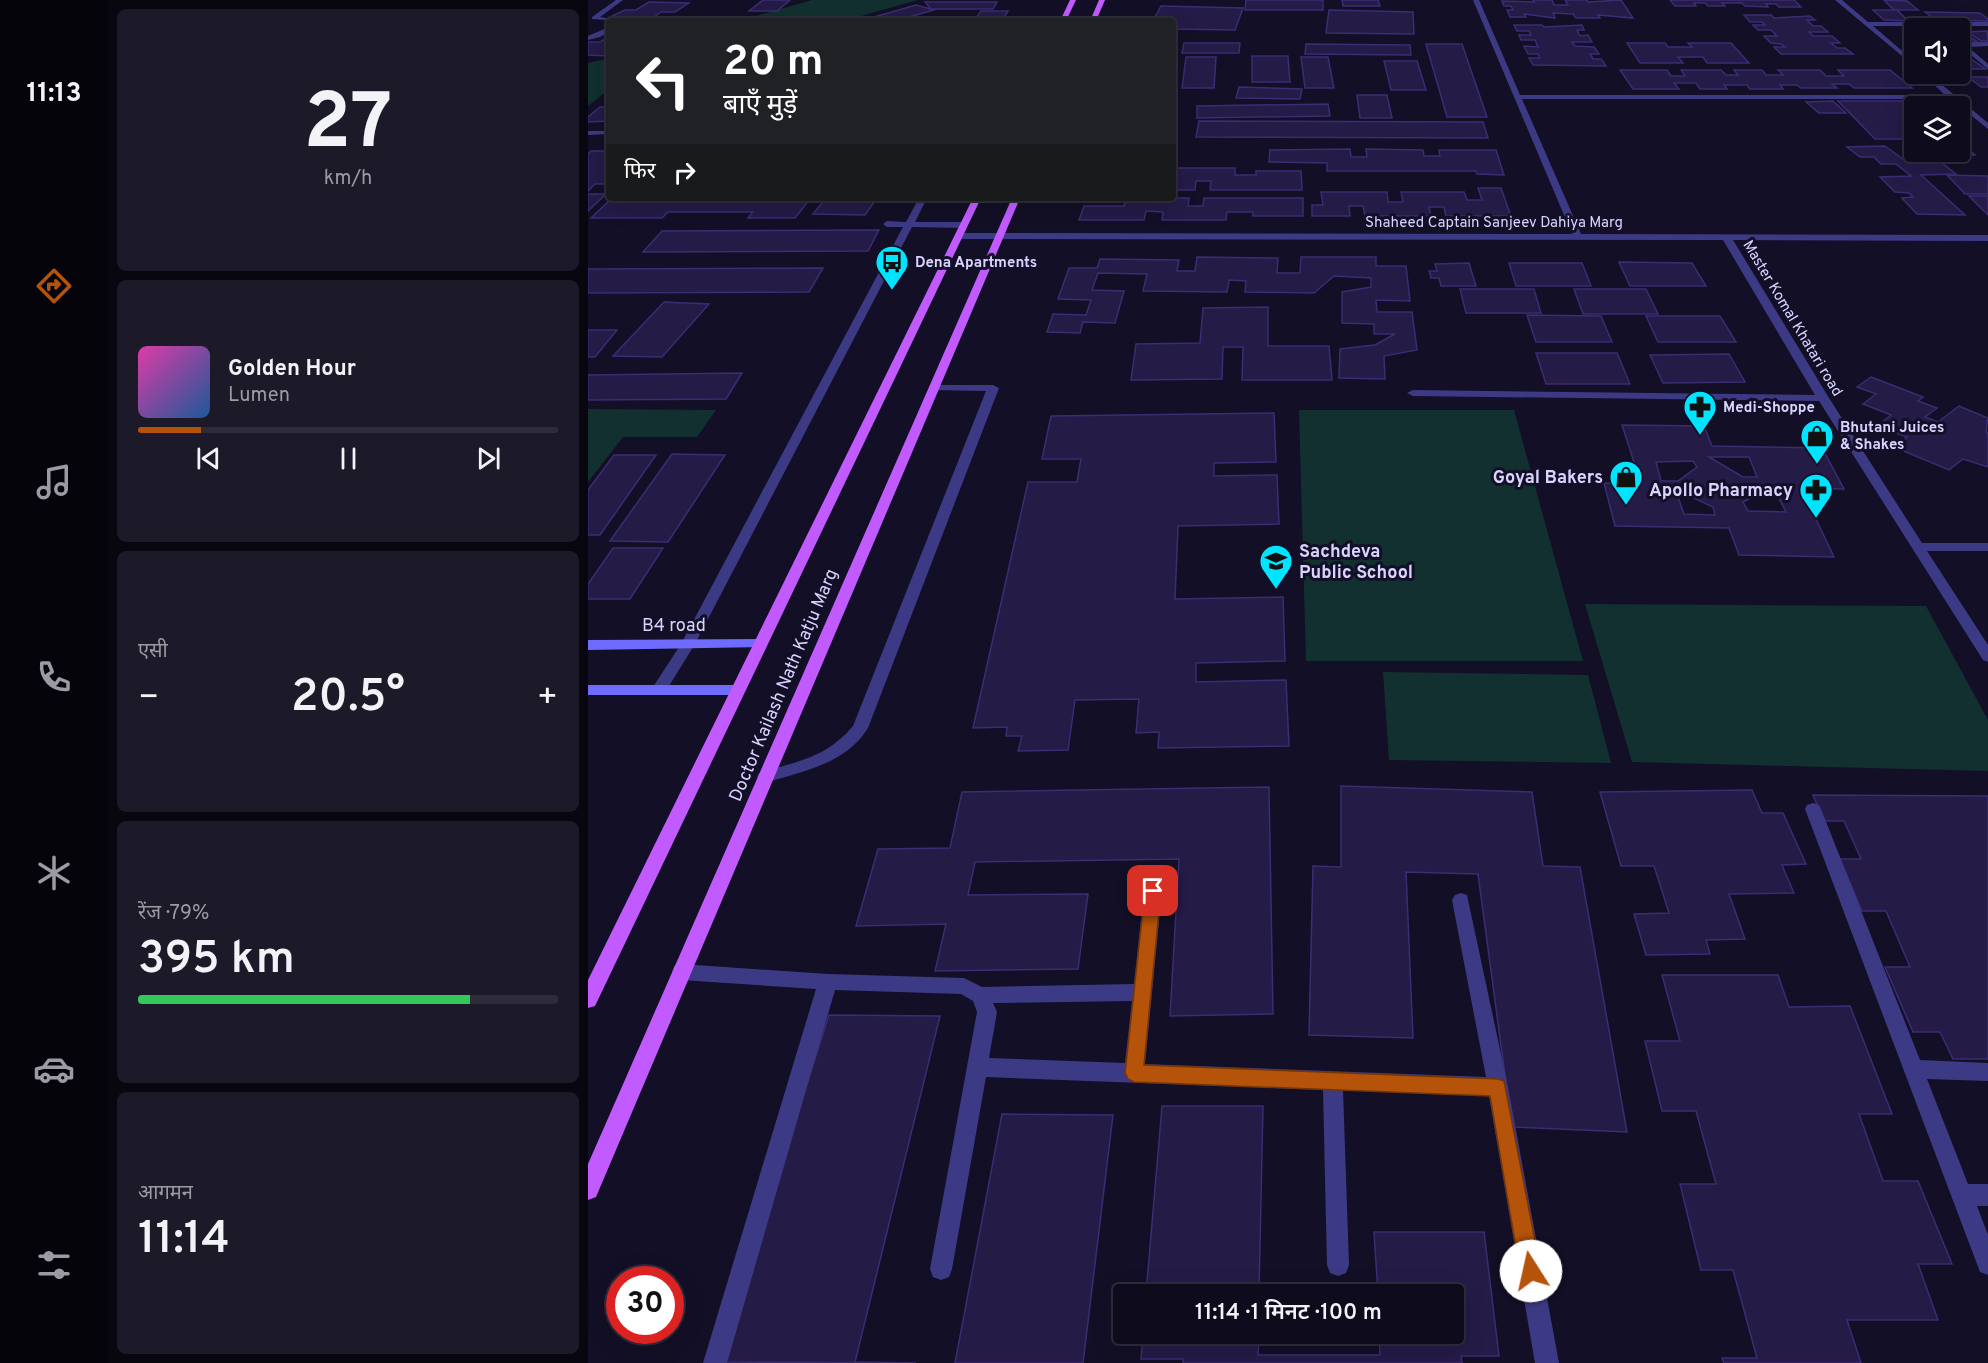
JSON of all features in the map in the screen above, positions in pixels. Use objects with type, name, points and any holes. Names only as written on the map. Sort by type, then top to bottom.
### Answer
[{"type":"main road","points":[[1064,18],[1073,0]]},
{"type":"main road","points":[[1094,18],[1102,0]]},
{"type":"main road","name":"Doctor Kailash Nath Katju Marg","points":[[588,1000],[976,201]]},
{"type":"main road","name":"Doctor Kailash Nath Katju Marg","points":[[588,1189],[1015,201]]},
{"type":"street","points":[[606,19],[594,18],[620,0]]},
{"type":"street","points":[[1476,0],[1578,237]]},
{"type":"street","points":[[1838,0],[1904,56]]},
{"type":"street","points":[[1866,24],[1988,24]]},
{"type":"street","points":[[588,38],[598,36],[606,31]]},
{"type":"street","points":[[1988,44],[1962,45],[1988,67]]},
{"type":"street","points":[[1937,84],[1952,96]]},
{"type":"street","points":[[1518,97],[1904,97]]},
{"type":"street","points":[[1970,112],[1988,127]]},
{"type":"street","points":[[588,133],[606,133]]},
{"type":"street","points":[[660,690],[688,644],[921,201]]},
{"type":"street","name":"Shaheed Captain Sanjeev Dahiya Marg","points":[[887,225],[962,230],[1000,236],[1988,238]]},
{"type":"street","name":"Master Komal Khatari road","points":[[1726,237],[1823,398],[1988,657]]},
{"type":"street","points":[[765,777],[820,760],[844,747],[860,728],[993,388],[933,388]]},
{"type":"street","points":[[1413,393],[1823,398]]},
{"type":"street","points":[[1920,547],[1988,547]]},
{"type":"street","name":"B4 road","points":[[588,645],[760,644]]},
{"type":"street","points":[[588,690],[738,690]]},
{"type":"street","points":[[1813,808],[1988,1264]]},
{"type":"street","points":[[1134,1073],[1153,891]]},
{"type":"street","points":[[1461,900],[1498,1088],[1547,1363]]},
{"type":"street","points":[[681,972],[828,982],[964,986],[980,995],[1143,992]]},
{"type":"street","points":[[715,1363],[828,982]]},
{"type":"street","points":[[941,1269],[987,1012],[980,995]]},
{"type":"street","points":[[978,1066],[1498,1088]]},
{"type":"street","points":[[1913,1069],[1988,1072]]},
{"type":"street","points":[[1333,1081],[1338,1265]]},
{"type":"street","points":[[1961,1195],[1988,1195]]},
{"type":"green space","points":[[812,0],[918,0],[854,18],[749,18]]},
{"type":"green space","points":[[606,59],[606,91],[588,106],[588,63]]},
{"type":"green space","points":[[588,409],[716,410],[697,437],[623,437],[588,482]]},
{"type":"green space","points":[[1299,410],[1514,410],[1583,661],[1306,661]]},
{"type":"green space","points":[[1585,604],[1926,606],[1988,720],[1988,771],[1632,762]]},
{"type":"green space","points":[[1383,672],[1588,675],[1611,763],[1389,760]]},
{"type":"building","points":[[763,0],[790,0],[777,11],[749,11]]},
{"type":"building","points":[[1246,0],[1323,0],[1323,10],[1245,10]]},
{"type":"building","points":[[1342,0],[1378,0],[1380,6],[1343,6]]},
{"type":"building","points":[[1533,0],[1552,0],[1554,5],[1568,5],[1565,0],[1587,0],[1588,2],[1621,0],[1633,18],[1598,15],[1600,18],[1576,18],[1573,14],[1553,13],[1555,18],[1524,14],[1526,17],[1510,17],[1507,10],[1513,10],[1511,6],[1504,6],[1502,1],[1534,2]]},
{"type":"building","points":[[1670,0],[1794,0],[1801,7],[1779,7],[1776,4],[1766,4],[1768,7],[1745,6],[1742,3],[1722,3],[1725,6],[1694,3],[1696,6],[1675,6]]},
{"type":"building","points":[[1884,0],[1907,1],[1918,10],[1894,10]]},
{"type":"building","points":[[649,2],[689,3],[675,12],[661,12],[653,18],[608,18],[625,10],[636,10]]},
{"type":"building","points":[[925,2],[997,2],[993,9],[931,9]]},
{"type":"building","points":[[916,5],[934,10],[906,18],[870,18]]},
{"type":"building","points":[[1161,6],[1243,8],[1235,30],[1176,29],[1176,18],[1155,18]]},
{"type":"building","points":[[1329,10],[1413,12],[1414,34],[1326,33]]},
{"type":"building","points":[[1873,10],[1897,10],[1905,18],[1904,21],[1884,20]]},
{"type":"building","points":[[981,11],[1008,11],[1004,18],[976,18]]},
{"type":"building","points":[[1925,12],[1980,13],[1988,21],[1970,21],[1970,18],[1933,18]]},
{"type":"building","points":[[1744,15],[1771,15],[1774,18],[1810,16],[1815,20],[1807,20],[1813,26],[1821,26],[1828,32],[1809,32],[1813,36],[1832,36],[1840,43],[1831,43],[1853,54],[1781,54],[1774,47],[1785,47],[1771,43],[1764,36],[1777,36],[1771,30],[1758,30],[1753,25],[1765,25],[1762,22],[1750,22]]},
{"type":"building","points":[[1514,25],[1542,25],[1544,27],[1582,25],[1584,30],[1577,30],[1580,36],[1588,35],[1592,42],[1572,42],[1575,46],[1594,47],[1599,54],[1590,54],[1593,59],[1601,59],[1606,66],[1533,65],[1529,58],[1540,58],[1538,54],[1528,54],[1524,46],[1538,47],[1535,40],[1521,40],[1519,35],[1531,35],[1529,31],[1517,31]]},
{"type":"building","points":[[1987,31],[1988,41],[1981,41],[1970,32]]},
{"type":"building","points":[[606,38],[606,56],[588,55],[588,42],[600,42]]},
{"type":"building","points":[[1184,43],[1240,43],[1239,53],[1182,53]]},
{"type":"building","points":[[1627,43],[1665,43],[1668,47],[1692,47],[1688,43],[1731,43],[1749,63],[1707,63],[1703,57],[1678,57],[1683,63],[1640,63]]},
{"type":"building","points":[[1306,44],[1410,45],[1411,55],[1305,54]]},
{"type":"building","points":[[1426,44],[1462,44],[1487,117],[1447,117]]},
{"type":"building","points":[[1252,56],[1288,56],[1290,82],[1252,82]]},
{"type":"building","points":[[1186,57],[1216,57],[1214,88],[1182,88]]},
{"type":"building","points":[[1301,57],[1328,57],[1334,88],[1305,88]]},
{"type":"building","points":[[1970,59],[1971,59],[1986,69],[1970,69]]},
{"type":"building","points":[[1384,61],[1417,61],[1426,90],[1391,90]]},
{"type":"building","points":[[1620,70],[1667,70],[1671,76],[1685,76],[1681,70],[1721,70],[1726,75],[1738,75],[1734,70],[1762,70],[1766,75],[1783,75],[1778,70],[1820,70],[1826,76],[1844,76],[1838,70],[1890,70],[1904,84],[1912,88],[1854,88],[1849,84],[1832,84],[1837,88],[1801,88],[1797,85],[1780,85],[1783,89],[1750,89],[1747,85],[1724,85],[1727,89],[1700,89],[1696,83],[1674,83],[1679,89],[1633,89]]},
{"type":"building","points":[[1970,77],[1988,77],[1988,87],[1981,87]]},
{"type":"building","points":[[1239,87],[1302,89],[1300,99],[1236,98]]},
{"type":"building","points":[[1357,95],[1387,95],[1392,118],[1360,118]]},
{"type":"building","points":[[1833,101],[1846,113],[1819,113],[1806,102]]},
{"type":"building","points":[[1838,101],[1904,101],[1904,139],[1875,139]]},
{"type":"building","points":[[1328,104],[1330,116],[1197,118],[1197,106]]},
{"type":"building","points":[[600,107],[606,107],[606,121],[588,122],[588,117]]},
{"type":"building","points":[[1199,121],[1483,122],[1488,138],[1196,137]]},
{"type":"building","points":[[1885,146],[1904,162],[1941,162],[1956,174],[1921,175],[1965,215],[1917,214],[1902,198],[1913,197],[1909,193],[1895,192],[1880,177],[1911,176],[1896,164],[1881,164],[1874,157],[1860,157],[1847,147]]},
{"type":"building","points":[[1350,149],[1351,157],[1367,157],[1366,149],[1423,150],[1424,156],[1440,156],[1439,150],[1496,150],[1504,175],[1477,174],[1476,171],[1327,171],[1327,163],[1269,162],[1270,150]]},
{"type":"building","points":[[591,151],[606,151],[606,183],[595,184],[588,191],[588,154]]},
{"type":"building","points":[[1176,168],[1235,168],[1235,175],[1256,175],[1256,171],[1301,171],[1302,190],[1210,190],[1211,181],[1196,181],[1195,190],[1176,190]]},
{"type":"building","points":[[1947,175],[1988,176],[1988,194],[1965,194]]},
{"type":"building","points":[[1478,188],[1501,188],[1511,216],[1446,216],[1444,207],[1429,207],[1431,216],[1365,216],[1363,206],[1349,206],[1350,216],[1312,216],[1312,205],[1323,205],[1321,192],[1387,192],[1388,202],[1403,202],[1401,192],[1464,192],[1467,200],[1482,200]]},
{"type":"building","points":[[588,194],[606,194],[588,211]]},
{"type":"building","points":[[1969,196],[1988,196],[1988,215]]},
{"type":"building","points":[[1176,198],[1189,198],[1188,206],[1203,206],[1204,198],[1303,198],[1303,216],[1253,216],[1253,212],[1227,212],[1226,220],[1162,220],[1163,212],[1146,211],[1144,220],[1079,220],[1084,206],[1124,206],[1125,201],[1176,201]]},
{"type":"building","points":[[609,201],[808,201],[795,218],[748,218],[753,212],[668,212],[662,218],[591,218]]},
{"type":"building","points":[[824,201],[875,201],[865,215],[813,214]]},
{"type":"building","points":[[879,230],[868,251],[643,252],[662,231]]},
{"type":"building","points":[[1197,257],[1278,258],[1277,273],[1300,273],[1301,257],[1376,257],[1376,266],[1406,266],[1410,301],[1376,300],[1377,312],[1412,312],[1417,350],[1384,356],[1385,379],[1339,378],[1340,349],[1375,345],[1395,334],[1374,334],[1374,324],[1342,323],[1342,292],[1371,287],[1371,278],[1334,276],[1314,293],[1245,292],[1246,281],[1229,280],[1227,292],[1143,291],[1147,274],[1098,273],[1092,290],[1124,291],[1115,323],[1083,322],[1080,333],[1047,332],[1053,314],[1086,315],[1091,300],[1058,299],[1069,268],[1097,268],[1100,259],[1179,260],[1177,271],[1195,271]]},
{"type":"building","points":[[1619,262],[1692,263],[1706,286],[1630,286]]},
{"type":"building","points":[[1469,263],[1476,286],[1441,286],[1439,278],[1431,278],[1429,271],[1437,271],[1435,264]]},
{"type":"building","points":[[1509,263],[1582,263],[1591,286],[1516,286]]},
{"type":"building","points":[[823,268],[809,292],[588,293],[588,269]]},
{"type":"building","points":[[1460,289],[1534,289],[1541,313],[1466,313]]},
{"type":"building","points":[[1574,289],[1646,289],[1658,314],[1583,314]]},
{"type":"building","points":[[664,302],[709,304],[662,357],[613,356]]},
{"type":"building","points":[[1268,307],[1268,346],[1329,346],[1332,380],[1242,380],[1243,347],[1223,347],[1222,379],[1131,380],[1136,344],[1200,343],[1203,308]]},
{"type":"building","points":[[1527,315],[1601,316],[1612,342],[1536,342]]},
{"type":"building","points":[[1646,316],[1720,316],[1736,342],[1658,342]]},
{"type":"building","points":[[588,330],[617,330],[595,357],[588,357]]},
{"type":"building","points":[[1536,353],[1617,353],[1630,384],[1546,384]]},
{"type":"building","points":[[1729,354],[1745,382],[1663,383],[1650,355]]},
{"type":"building","points":[[742,373],[726,399],[588,400],[588,375]]},
{"type":"building","points":[[1871,377],[1923,397],[1918,401],[1937,408],[1925,417],[1938,422],[1959,406],[1988,418],[1986,432],[1988,433],[1988,467],[1963,459],[1949,470],[1894,447],[1907,437],[1877,426],[1891,415],[1863,404],[1876,394],[1857,387]]},
{"type":"building","points":[[1274,413],[1276,462],[1214,463],[1214,476],[1277,475],[1279,524],[1178,526],[1175,599],[1283,597],[1285,661],[1196,663],[1196,682],[1286,680],[1289,746],[1158,748],[1159,732],[1136,733],[1139,699],[1075,700],[1068,750],[1018,751],[1022,736],[1006,736],[1007,727],[973,728],[1028,482],[1077,482],[1081,459],[1042,459],[1051,416]]},
{"type":"building","points":[[1622,425],[1704,426],[1712,446],[1822,448],[1844,489],[1801,488],[1834,557],[1739,555],[1729,528],[1615,526],[1604,483],[1641,484]],"holes":[[[1709,457],[1749,457],[1757,477],[1743,477]],[[1693,461],[1697,467],[1678,481],[1661,481],[1656,462]],[[1773,486],[1786,512],[1748,511],[1743,502]],[[1683,493],[1713,507],[1715,515],[1684,514],[1677,494]]]},
{"type":"building","points":[[672,454],[725,455],[668,542],[610,541]]},
{"type":"building","points":[[614,455],[656,455],[600,535],[588,535],[588,490]]},
{"type":"building","points":[[613,548],[663,548],[630,599],[588,599],[588,584]]},
{"type":"building","points":[[1341,786],[1532,792],[1543,866],[1580,867],[1627,1132],[1512,1127],[1478,874],[1406,872],[1413,1038],[1309,1035],[1313,866],[1341,867]]},
{"type":"building","points":[[1269,787],[1273,1014],[1170,1016],[1179,859],[975,862],[968,895],[1088,894],[1078,969],[935,971],[946,924],[856,926],[878,849],[950,848],[962,792]]},
{"type":"building","points":[[1752,790],[1762,813],[1783,813],[1806,864],[1782,865],[1794,893],[1729,894],[1745,939],[1706,940],[1710,954],[1646,955],[1634,914],[1669,913],[1654,866],[1621,866],[1600,792]]},
{"type":"building","points":[[1813,795],[1988,796],[1988,1059],[1953,1059],[1940,1032],[1913,1032],[1885,967],[1910,967],[1886,911],[1862,911],[1840,859],[1861,859],[1844,821],[1824,821]]},
{"type":"building","points":[[1662,975],[1778,975],[1789,1007],[1850,1006],[1892,1114],[1859,1114],[1883,1181],[1918,1181],[1952,1264],[1918,1264],[1938,1320],[1847,1320],[1861,1363],[1724,1363],[1722,1358],[1757,1358],[1733,1270],[1701,1270],[1680,1184],[1716,1184],[1696,1111],[1662,1111],[1645,1041],[1680,1041]]},
{"type":"building","points":[[829,1015],[940,1016],[855,1362],[916,1363],[718,1362]]},
{"type":"building","points":[[1162,1106],[1263,1106],[1259,1284],[1147,1284]]},
{"type":"building","points":[[1002,1114],[1113,1115],[1083,1363],[955,1363]]},
{"type":"building","points":[[1374,1232],[1484,1232],[1499,1356],[1461,1356],[1462,1363],[1183,1363],[1183,1359],[1141,1359],[1142,1344],[1259,1344],[1258,1355],[1380,1355],[1379,1344],[1464,1344],[1464,1284],[1377,1284]]},
{"type":"place","name":"Dena Apartments","points":[[892,291]]},
{"type":"place","name":"Medi-Shoppe","points":[[1700,436]]},
{"type":"place","name":"Bhutani Juices & Shakes","points":[[1817,465]]},
{"type":"place","name":"Goyal Bakers","points":[[1626,506]]},
{"type":"place","name":"Apollo Pharmacy","points":[[1816,519]]},
{"type":"place","name":"Sachdeva Public School","points":[[1276,590]]},
{"type":"route","points":[[1153,891],[1134,1073],[1498,1088],[1531,1271]]}]
